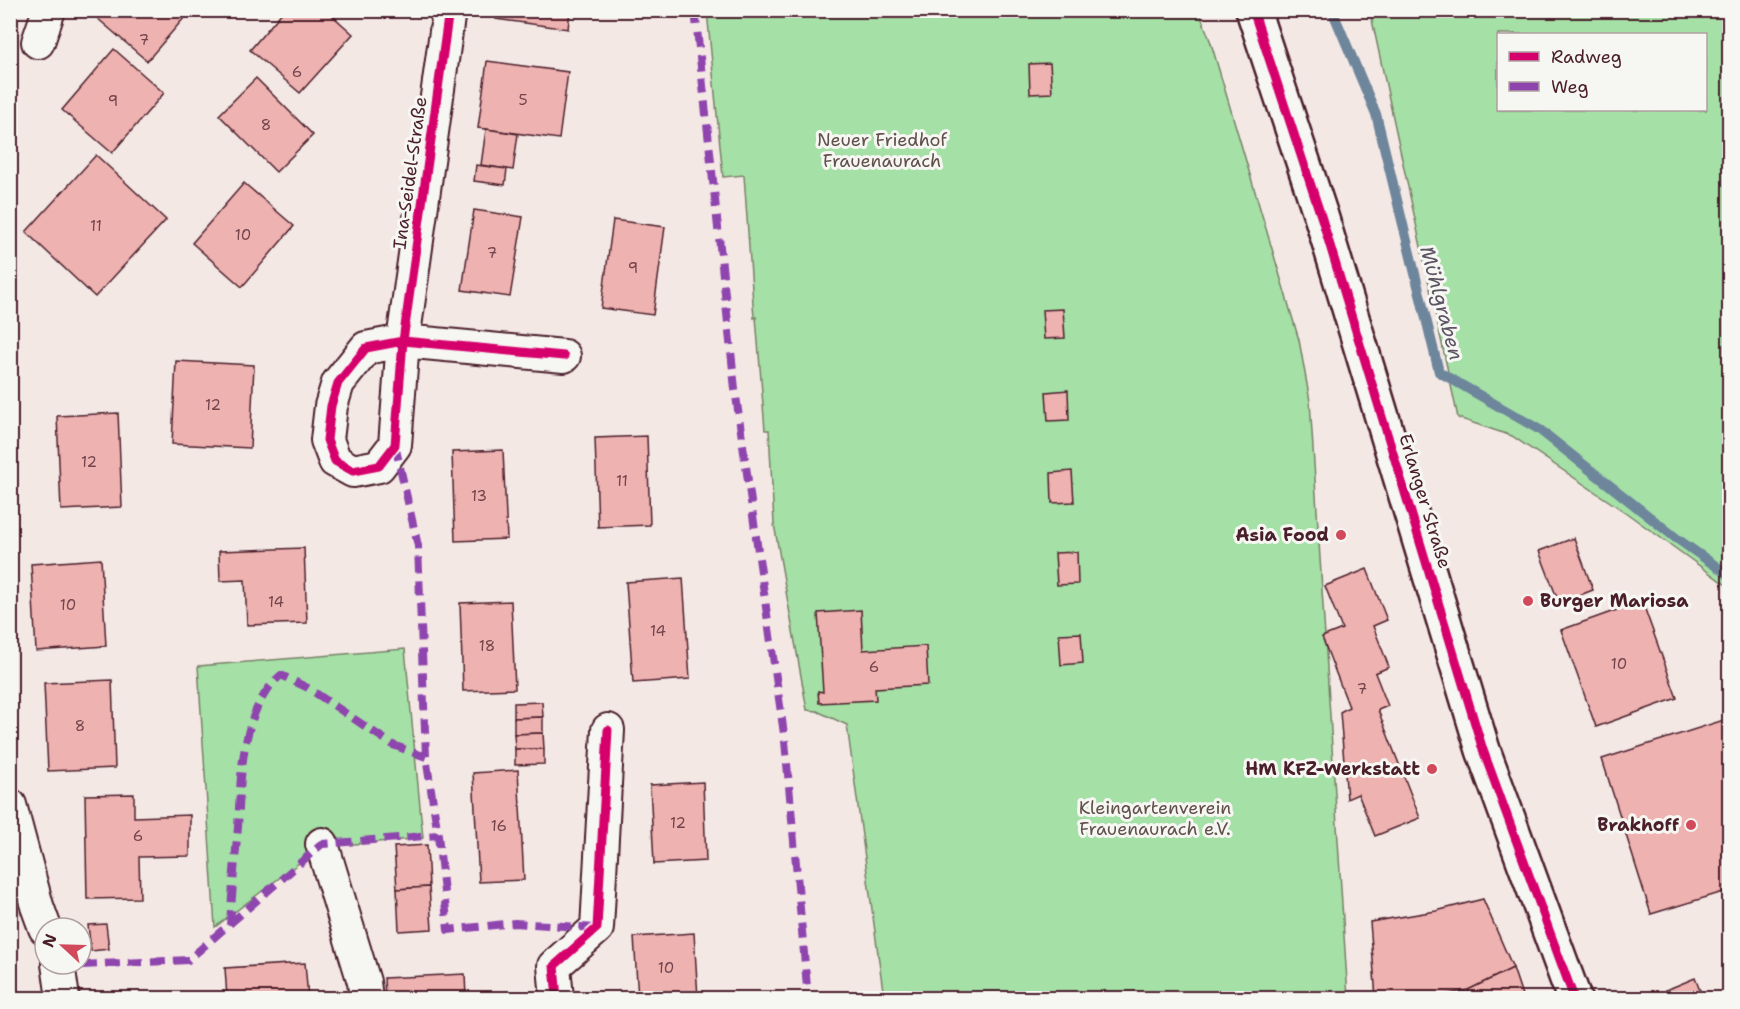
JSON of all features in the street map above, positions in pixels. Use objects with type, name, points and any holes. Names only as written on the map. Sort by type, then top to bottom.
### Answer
[{"type":"street","points":[[39,42],[49,10]]},
{"type":"street","name":"Ina-Seidel-Straße","points":[[449,10],[403,341],[564,356]]},
{"type":"street","name":"Erlanger Straße","points":[[1253,10],[1322,219],[1483,750],[1575,999]]},
{"type":"street","points":[[557,999],[554,966],[597,928],[608,730]]},
{"type":"street","points":[[10,805],[31,914]]},
{"type":"street","points":[[322,844],[364,982],[366,999]]},
{"type":"street","points":[[60,976],[63,999]]},
{"type":"green space","name":"Kleingartenverein Frauenaurach e.V.","points":[[707,11],[1199,11],[1211,43],[1299,340],[1310,401],[1348,998],[884,998],[847,725],[817,711],[807,710],[774,524],[769,430],[765,430],[756,317],[754,318],[744,175],[723,177]]},
{"type":"green space","points":[[1370,11],[1729,11],[1729,587],[1625,512],[1512,436],[1458,418]]},
{"type":"green space","points":[[405,649],[423,838],[320,847],[215,927],[198,666]]},
{"type":"building","points":[[103,10],[191,10],[147,61],[97,18]]},
{"type":"building","points":[[284,10],[326,10],[353,34],[300,93],[250,50]]},
{"type":"building","points":[[497,10],[570,10],[568,29],[496,19]]},
{"type":"building","points":[[114,49],[164,93],[112,153],[62,110]]},
{"type":"building","points":[[487,61],[568,72],[559,139],[478,128]]},
{"type":"building","points":[[1050,63],[1052,93],[1030,94],[1029,64]]},
{"type":"building","points":[[256,78],[313,135],[276,172],[219,115]]},
{"type":"building","points":[[486,129],[518,134],[513,170],[481,165]]},
{"type":"building","points":[[96,155],[166,220],[95,297],[26,232]]},
{"type":"building","points":[[476,165],[507,169],[505,185],[474,181]]},
{"type":"building","points":[[244,183],[294,226],[242,287],[192,243]]},
{"type":"building","points":[[474,210],[523,217],[510,297],[462,290]]},
{"type":"building","points":[[613,220],[665,227],[653,315],[601,308]]},
{"type":"building","points":[[1063,309],[1065,338],[1044,339],[1042,310]]},
{"type":"building","points":[[176,361],[254,365],[250,448],[172,444]]},
{"type":"building","points":[[1068,390],[1069,420],[1048,421],[1046,392]]},
{"type":"building","points":[[118,413],[122,507],[61,510],[57,416]]},
{"type":"building","points":[[647,436],[650,525],[598,527],[595,438]]},
{"type":"building","points":[[503,450],[507,539],[455,541],[452,452]]},
{"type":"building","points":[[1072,471],[1074,502],[1052,503],[1051,473]]},
{"type":"building","points":[[1574,538],[1593,590],[1559,603],[1539,551]]},
{"type":"building","points":[[304,548],[307,623],[247,625],[245,580],[220,581],[219,551]]},
{"type":"building","points":[[1077,552],[1078,584],[1057,585],[1055,553]]},
{"type":"building","points":[[101,559],[106,646],[36,651],[31,564]]},
{"type":"building","points":[[1367,569],[1387,620],[1373,626],[1389,667],[1375,673],[1388,706],[1378,710],[1420,818],[1375,836],[1358,794],[1347,799],[1340,712],[1349,707],[1322,637],[1342,629],[1325,586]]},
{"type":"building","points":[[683,578],[690,679],[633,683],[626,582]]},
{"type":"building","points":[[511,601],[515,689],[463,691],[460,603]]},
{"type":"building","points":[[1642,601],[1677,698],[1596,727],[1561,630]]},
{"type":"building","points":[[861,610],[863,650],[926,646],[928,685],[875,688],[876,700],[819,703],[818,691],[823,692],[818,613]]},
{"type":"building","points":[[1081,633],[1083,663],[1061,665],[1059,634]]},
{"type":"building","points":[[112,680],[115,768],[48,771],[44,683]]},
{"type":"building","points":[[542,702],[543,717],[514,718],[514,703]]},
{"type":"building","points":[[543,717],[543,733],[514,734],[514,718]]},
{"type":"building","points":[[1730,718],[1730,890],[1651,914],[1602,759]]},
{"type":"building","points":[[543,733],[544,749],[515,749],[514,734]]},
{"type":"building","points":[[515,749],[544,749],[544,764],[515,765]]},
{"type":"building","points":[[518,770],[524,880],[479,882],[473,773]]},
{"type":"building","points":[[703,782],[706,861],[654,864],[650,785]]},
{"type":"building","points":[[134,794],[134,817],[190,815],[190,856],[139,857],[140,898],[87,899],[85,795]]},
{"type":"building","points":[[427,845],[429,887],[397,889],[394,847]]},
{"type":"building","points":[[429,887],[432,929],[399,931],[397,889]]},
{"type":"building","points":[[1483,899],[1513,968],[1468,990],[1435,997],[1376,998],[1370,922],[1436,911]]},
{"type":"building","points":[[106,924],[109,949],[93,951],[93,925]]},
{"type":"building","points":[[694,933],[698,998],[638,998],[634,937]]},
{"type":"building","points":[[305,963],[308,998],[227,998],[225,968]]},
{"type":"building","points":[[1513,968],[1523,998],[1471,998],[1468,990]]},
{"type":"building","points":[[465,974],[466,998],[385,998],[384,978]]},
{"type":"building","points":[[1695,978],[1703,998],[1670,998],[1666,990]]},
{"type":"building","points":[[166,994],[166,998],[121,998],[120,996]]},
{"type":"waterway","name":"Mühlgraben","points":[[1332,10],[1376,114],[1439,372],[1540,430],[1676,538],[1730,576]]},
{"type":"marked path","points":[[695,10],[735,389],[785,741],[808,998]]},
{"type":"marked path","points":[[1724,10],[1730,27]]},
{"type":"marked path","points":[[395,445],[418,546],[426,757],[438,835],[448,930],[515,923],[597,928]]},
{"type":"marked path","points":[[230,925],[245,746],[257,707],[281,675],[308,688],[393,745],[426,757]]},
{"type":"marked path","points":[[93,964],[188,960],[322,844],[438,835]]},
{"type":"cycle path","points":[[449,10],[403,341],[366,348],[338,383],[331,406],[327,440],[335,461],[353,471],[379,466],[395,445],[403,341],[564,356]]},
{"type":"cycle path","points":[[1253,10],[1322,219],[1483,750],[1574,998]]},
{"type":"cycle path","points":[[557,998],[554,966],[597,928],[608,730]]},
{"type":"place","name":"Asia Food","points":[[1341,535]]},
{"type":"place","name":"Burger Mariosa","points":[[1528,601]]},
{"type":"place","name":"HM KFZ-Werkstatt","points":[[1432,769]]},
{"type":"place","name":"Brakhoff","points":[[1691,825]]},
{"type":"park label","name":"Neuer Friedhof Frauenaurach","points":[[882,150]]}]
